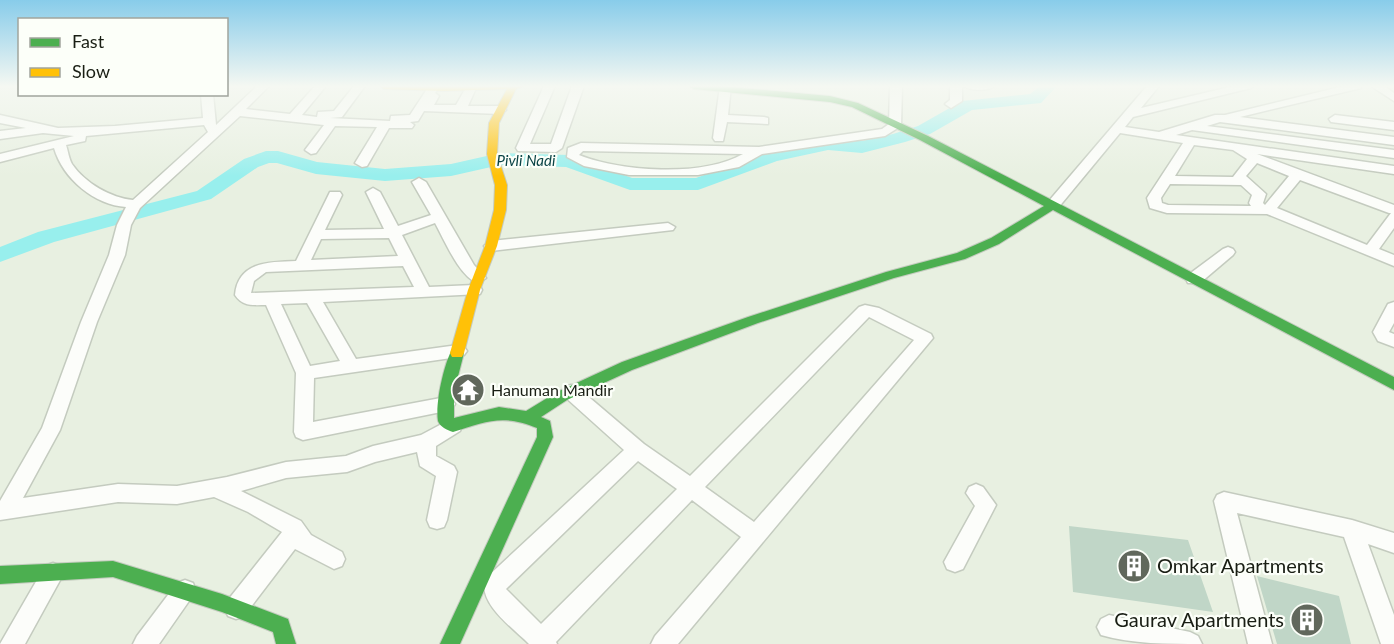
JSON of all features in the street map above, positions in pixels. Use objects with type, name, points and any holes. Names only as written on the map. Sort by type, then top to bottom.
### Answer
[{"type":"street","points":[[209,116],[211,137]]},
{"type":"street","points":[[3,511],[51,430],[89,322],[117,255],[124,225],[135,205],[233,116]]},
{"type":"street","points":[[294,116],[385,125],[408,125]]},
{"type":"street","points":[[311,150],[342,116]]},
{"type":"street","points":[[338,121],[414,118],[415,116]]},
{"type":"street","points":[[453,426],[446,421],[447,392],[476,284],[491,246],[500,210],[501,185],[492,154],[494,123],[497,116]]},
{"type":"street","points":[[535,116],[522,146],[525,149],[556,148],[567,116]]},
{"type":"street","points":[[876,116],[911,131],[1394,384]]},
{"type":"street","points":[[895,116],[895,126]]},
{"type":"street","points":[[529,417],[571,392],[627,366],[753,320],[890,275],[962,256],[995,241],[1053,205],[1115,129],[1129,116]]},
{"type":"street","points":[[1227,116],[1219,118],[1191,134],[1154,198],[1160,208],[1265,210],[1297,174]]},
{"type":"street","points":[[719,138],[721,118],[764,121]]},
{"type":"street","points":[[1219,118],[1394,141]]},
{"type":"street","points":[[1335,118],[1394,126]]},
{"type":"street","points":[[0,119],[28,123],[40,130]]},
{"type":"street","points":[[0,158],[113,131],[210,121]]},
{"type":"street","points":[[362,162],[385,125]]},
{"type":"street","points":[[759,151],[735,164],[676,172],[616,169],[573,158],[573,151],[581,147],[759,151],[868,136],[885,132],[895,126]]},
{"type":"street","points":[[1115,129],[1159,136],[1191,134],[1394,154]]},
{"type":"street","points":[[0,135],[40,130],[113,131]]},
{"type":"street","points":[[1191,134],[1238,149],[1394,170]]},
{"type":"street","points":[[59,143],[65,164],[81,181],[112,202],[135,205]]},
{"type":"street","points":[[1238,149],[1255,158],[1394,210]]},
{"type":"street","points":[[1255,158],[1239,174],[1259,195],[1256,203],[1265,210],[1394,261]]},
{"type":"street","points":[[1166,180],[1245,181]]},
{"type":"street","points":[[418,182],[476,284]]},
{"type":"street","points":[[373,192],[424,292]]},
{"type":"street","points":[[302,264],[335,195]]},
{"type":"street","points":[[316,235],[393,232],[439,217]]},
{"type":"street","points":[[1370,252],[1394,217]]},
{"type":"street","points":[[491,246],[668,227]]},
{"type":"street","points":[[1194,279],[1228,252]]},
{"type":"street","points":[[407,261],[263,267],[249,276],[243,295],[250,300],[424,292],[476,284]]},
{"type":"street","points":[[312,297],[351,365]]},
{"type":"street","points":[[271,299],[305,373],[303,432],[446,404]]},
{"type":"street","points":[[1394,308],[1381,332],[1384,337],[1394,341]]},
{"type":"street","points":[[637,450],[495,586],[495,594],[543,642],[865,311],[873,312],[925,338],[663,644]]},
{"type":"street","points":[[305,373],[458,351]]},
{"type":"street","points":[[571,392],[637,450],[756,535]]},
{"type":"street","points":[[3,511],[118,493],[177,495],[286,470],[347,464],[373,454],[426,442],[453,426],[503,410],[529,417],[545,425],[545,437],[450,644]]},
{"type":"street","points":[[426,442],[427,460],[447,472],[437,520]]},
{"type":"street","points":[[214,488],[255,506],[296,531],[303,542],[334,559]]},
{"type":"street","points":[[955,562],[986,505],[976,493]]},
{"type":"street","points":[[1260,644],[1224,501],[1352,530],[1394,543]]},
{"type":"street","points":[[1352,530],[1393,644]]},
{"type":"street","points":[[236,608],[296,531]]},
{"type":"street","points":[[0,575],[113,569],[236,608],[281,626],[286,644]]},
{"type":"street","points":[[12,644],[53,573]]},
{"type":"street","points":[[145,644],[184,591]]},
{"type":"street","points":[[1109,627],[1190,644]]},
{"type":"building","name":"Omkar Apartments","points":[[1069,526],[1188,540],[1213,612],[1073,592]]},
{"type":"building","name":"Gaurav Apartments","points":[[1257,576],[1339,596],[1351,644],[1277,644]]},
{"type":"waterway","name":"Pivli Nadi","points":[[0,255],[46,237],[204,195],[251,163],[266,157],[278,157],[316,168],[385,175],[451,170],[500,159],[569,161],[630,184],[698,184],[771,157],[828,144],[862,147],[899,138],[924,130],[949,116]]},
{"type":"traffic: fast","points":[[878,116],[1394,384]]},
{"type":"traffic: fast","points":[[529,417],[562,396],[627,366],[753,320],[890,275],[961,256],[995,241],[1053,205]]},
{"type":"traffic: fast","points":[[450,644],[545,437],[545,425],[509,413],[479,417],[453,426],[446,421],[447,392],[457,353]]},
{"type":"traffic: fast","points":[[0,575],[113,569],[222,603],[281,626],[286,644]]},
{"type":"traffic: slow","points":[[457,353],[474,290],[491,246],[500,210],[501,185],[492,154],[494,123],[498,116]]},
{"type":"place","name":"Hanuman Mandir","points":[[468,390]]},
{"type":"place","name":"Omkar Apartments","points":[[1134,566]]},
{"type":"place","name":"Gaurav Apartments","points":[[1307,620]]}]
